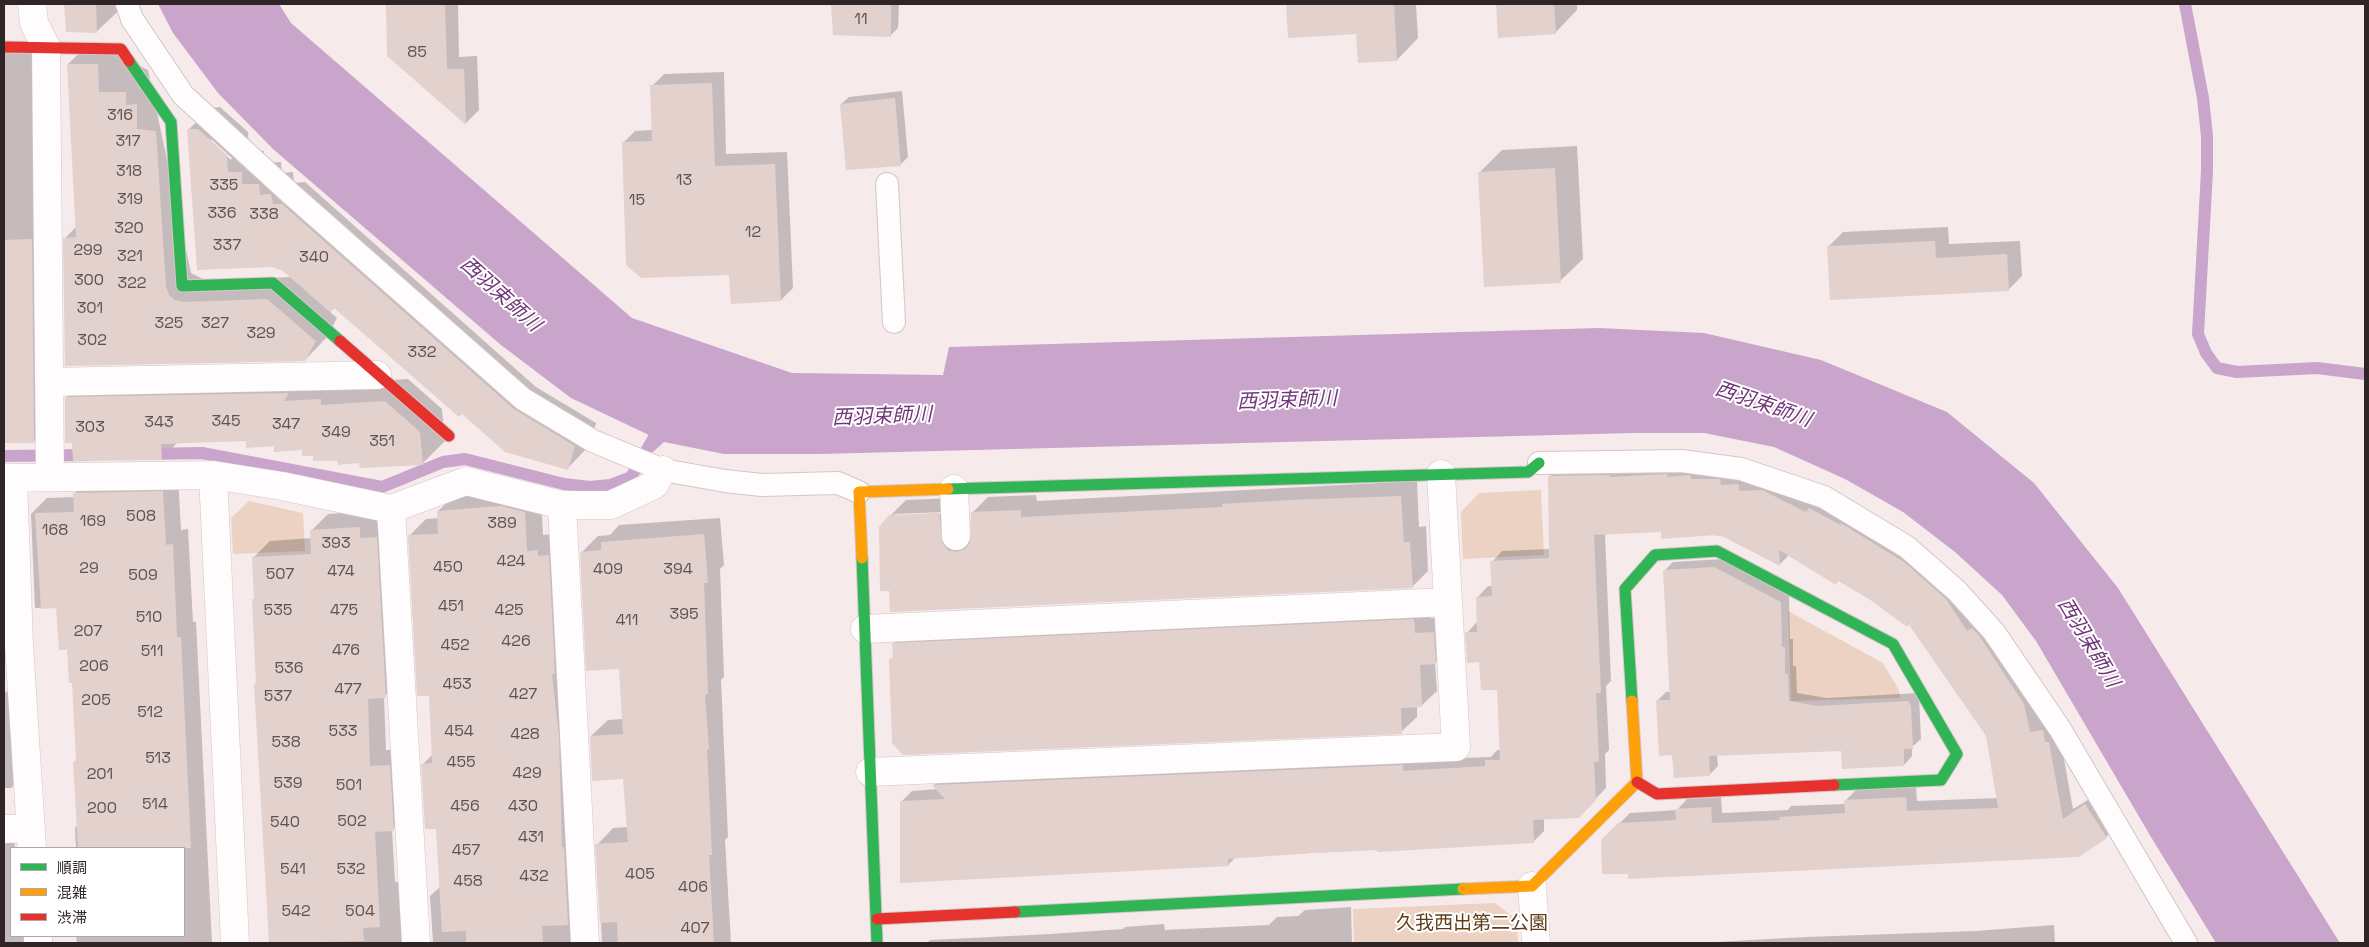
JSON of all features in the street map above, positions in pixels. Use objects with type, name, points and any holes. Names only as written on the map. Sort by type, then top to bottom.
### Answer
[{"type":"street","points":[[32,4],[34,24],[46,47],[50,476]]},
{"type":"street","points":[[4,47],[122,49],[171,122],[182,286],[273,283],[449,436]]},
{"type":"street","points":[[49,382],[377,374]]},
{"type":"street","points":[[878,943],[859,492],[1528,472],[1539,463]]},
{"type":"street","points":[[4,830],[32,838],[11,646],[8,478],[212,475],[282,486],[390,509],[466,480],[562,505],[611,505],[654,485],[649,464]]},
{"type":"street","points":[[870,772],[1456,747],[1441,474]]},
{"type":"street","points":[[212,475],[235,943]]},
{"type":"street","points":[[954,489],[956,536]]},
{"type":"street","points":[[562,505],[585,943]]},
{"type":"street","points":[[390,509],[416,943]]},
{"type":"street","points":[[877,920],[1532,886],[1637,782],[1624,589],[1655,555],[1718,551],[1893,644],[1957,754],[1941,780],[1657,794],[1637,782]]},
{"type":"street","points":[[865,629],[1447,602]]},
{"type":"street","points":[[1532,886],[1536,943]]},
{"type":"lane","points":[[127,4],[132,19],[183,95],[290,194],[523,399],[593,441],[649,464],[725,481],[762,485],[838,483],[859,492]]},
{"type":"lane","points":[[888,184],[894,322]]},
{"type":"lane","points":[[1539,463],[1682,460],[1741,469],[1824,497],[1907,548],[1957,590],[1994,632],[2060,729],[2186,943]]},
{"type":"green space","points":[[1541,490],[1544,555],[1463,559],[1461,512],[1479,493]]},
{"type":"green space","points":[[249,501],[303,513],[305,551],[233,554],[231,518]]},
{"type":"green space","points":[[1788,611],[1883,663],[1899,690],[1900,698],[1791,701]]},
{"type":"green space","name":"久我西出第二公園","points":[[1495,903],[1517,920],[1518,943],[1354,943],[1353,909]]},
{"type":"water","name":"西羽束師川","points":[[158,4],[279,4],[291,23],[632,318],[792,373],[943,375],[949,347],[1599,328],[1704,333],[1821,360],[1947,412],[2034,483],[2118,588],[2340,943],[2216,943],[2151,837],[2036,641],[2002,595],[1955,552],[1903,512],[1845,479],[1774,447],[1704,433],[1633,433],[820,454],[724,454],[664,442],[653,452],[645,448],[651,436],[571,398],[501,345],[273,149],[218,93],[173,33]]},
{"type":"building","points":[[64,4],[96,4],[97,33],[66,32]]},
{"type":"building","points":[[386,4],[445,4],[447,69],[464,69],[466,125],[387,56]]},
{"type":"building","points":[[831,4],[891,4],[891,37],[833,35]]},
{"type":"building","points":[[1286,4],[1394,4],[1397,61],[1358,63],[1356,34],[1288,38]]},
{"type":"building","points":[[1496,4],[1554,4],[1556,34],[1498,38]]},
{"type":"building","points":[[67,64],[98,64],[99,92],[126,92],[126,105],[137,104],[137,129],[156,131],[166,287],[169,295],[175,300],[183,302],[267,299],[316,341],[305,361],[65,366],[63,238],[76,237]]},
{"type":"building","points":[[712,83],[715,166],[775,164],[781,301],[731,304],[729,275],[641,278],[626,265],[622,142],[652,141],[650,85]]},
{"type":"building","points":[[895,98],[901,166],[846,170],[840,104]]},
{"type":"building","points":[[187,129],[198,129],[227,155],[228,172],[242,172],[242,184],[259,184],[260,195],[271,194],[273,204],[282,204],[514,409],[575,446],[568,470],[505,452],[462,414],[459,417],[333,307],[331,313],[283,271],[272,267],[197,270]]},
{"type":"building","points":[[1555,168],[1561,283],[1484,287],[1478,172]]},
{"type":"building","points":[[32,239],[34,443],[4,443],[4,240]]},
{"type":"building","points":[[1935,241],[1936,258],[2007,254],[2009,291],[1830,300],[1827,246]]},
{"type":"building","points":[[289,393],[284,401],[321,399],[321,405],[385,401],[420,432],[423,465],[360,468],[359,463],[338,465],[337,461],[313,461],[313,456],[302,456],[302,450],[274,452],[274,446],[246,448],[246,441],[161,444],[162,460],[73,461],[72,443],[65,443],[65,397]]},
{"type":"building","points":[[1667,474],[1667,477],[1690,475],[1691,479],[1720,479],[1721,485],[1739,484],[1739,491],[1762,490],[1806,512],[1809,508],[1842,526],[1839,522],[1904,562],[1946,599],[1967,631],[1972,628],[1978,634],[2024,704],[2030,732],[2043,730],[2045,742],[2049,742],[2063,819],[2085,804],[2107,838],[2079,857],[1628,879],[1628,874],[1602,874],[1601,840],[1618,823],[1676,820],[1675,809],[1711,807],[1712,823],[1780,820],[1779,817],[1845,813],[1844,800],[1906,797],[1907,811],[1998,808],[1986,736],[1907,622],[1907,627],[1869,599],[1838,581],[1836,585],[1779,550],[1780,566],[1724,537],[1716,535],[1661,539],[1661,532],[1594,535],[1601,693],[1596,693],[1599,762],[1594,762],[1596,800],[1579,818],[1533,820],[1534,843],[1377,852],[1377,850],[1313,853],[1228,859],[1229,866],[900,883],[900,801],[945,799],[932,785],[1403,765],[1403,771],[1485,766],[1485,760],[1500,760],[1497,690],[1481,690],[1479,662],[1467,663],[1465,632],[1477,632],[1476,597],[1492,596],[1490,561],[1549,558],[1548,476],[1610,475],[1610,477]]},
{"type":"building","points":[[163,491],[166,545],[173,544],[177,637],[181,637],[191,848],[78,847],[73,762],[76,761],[72,683],[69,683],[67,650],[59,650],[56,608],[41,609],[35,513],[74,512],[73,493]]},
{"type":"building","points":[[1401,496],[1404,542],[1410,542],[1413,588],[890,612],[889,591],[880,591],[879,527],[889,515],[939,513],[943,544],[948,550],[956,552],[965,549],[970,543],[971,512],[1021,510],[1021,517],[1222,507],[1222,504],[1290,500]]},
{"type":"building","points":[[501,506],[525,512],[527,551],[538,550],[538,556],[549,555],[555,674],[552,674],[559,737],[562,847],[564,847],[568,925],[542,926],[543,943],[466,943],[466,931],[442,932],[436,829],[425,829],[421,764],[432,763],[429,696],[417,696],[408,535],[438,534],[437,511]]},
{"type":"building","points":[[360,527],[360,538],[377,537],[386,698],[368,699],[370,766],[390,765],[394,831],[375,832],[380,927],[363,928],[364,941],[269,943],[254,684],[256,684],[252,557],[311,554],[310,530]]},
{"type":"building","points":[[704,534],[708,583],[704,583],[708,694],[705,695],[709,749],[707,749],[712,855],[709,855],[714,943],[618,943],[617,922],[600,923],[595,844],[628,842],[623,779],[592,781],[590,736],[623,734],[619,669],[586,671],[580,552],[601,550],[601,542]]},
{"type":"building","points":[[1714,567],[1781,602],[1782,647],[1785,647],[1785,674],[1788,674],[1789,701],[1818,706],[1908,701],[1911,706],[1913,749],[1904,749],[1904,766],[1842,769],[1841,751],[1709,756],[1710,776],[1674,778],[1672,755],[1659,756],[1656,700],[1670,700],[1663,570]]},
{"type":"building","points":[[1414,619],[1415,633],[1434,632],[1436,664],[1420,665],[1422,707],[1401,708],[1402,734],[903,755],[892,743],[889,659],[893,659],[892,643]]},
{"type":"waterway","points":[[2185,4],[2203,98],[2207,136],[2207,171],[2198,334],[2206,353],[2217,368],[2237,372],[2317,368],[2365,374]]},
{"type":"waterway","points":[[146,454],[202,453],[382,487],[443,462],[465,459],[564,484],[590,487],[610,485],[631,477],[656,434]]},
{"type":"waterway","points":[[4,456],[89,455]]},
{"type":"traffic: fast","points":[[129,61],[171,122],[182,286],[273,283],[340,341]]},
{"type":"traffic: fast","points":[[948,489],[1528,472],[1539,463]]},
{"type":"traffic: fast","points":[[1632,701],[1625,589],[1655,555],[1717,551],[1893,644],[1957,754],[1941,780],[1834,785]]},
{"type":"traffic: fast","points":[[862,558],[877,943]]},
{"type":"traffic: fast","points":[[1015,912],[1463,889]]},
{"type":"traffic: slow","points":[[862,558],[859,492],[948,489]]},
{"type":"traffic: slow","points":[[1463,889],[1532,886],[1637,782],[1632,701]]},
{"type":"traffic: jam","points":[[4,47],[121,49],[129,61]]},
{"type":"traffic: jam","points":[[340,341],[449,436]]},
{"type":"traffic: jam","points":[[1637,782],[1657,794],[1834,785]]},
{"type":"traffic: jam","points":[[877,919],[1015,912]]}]
